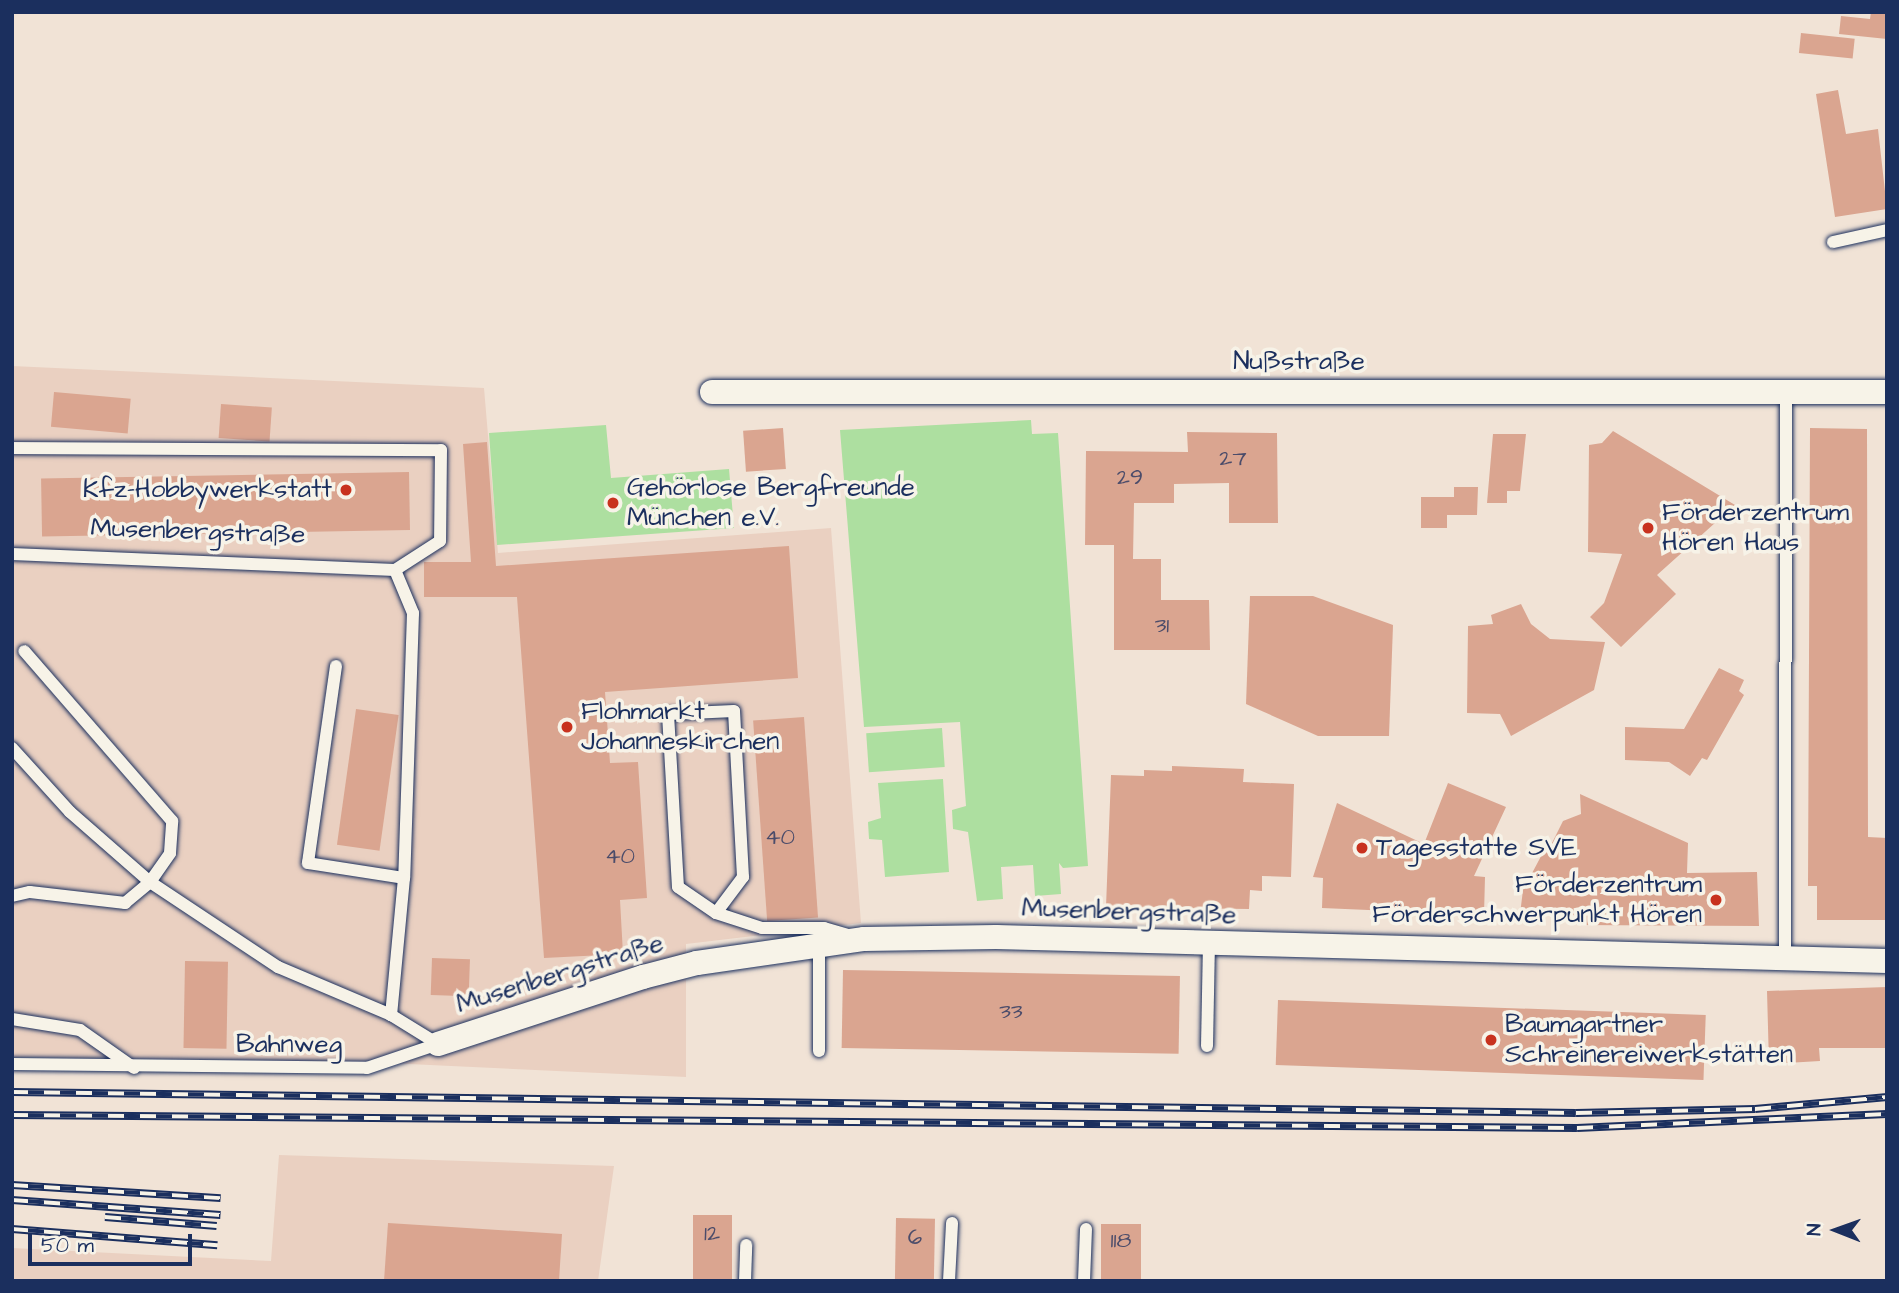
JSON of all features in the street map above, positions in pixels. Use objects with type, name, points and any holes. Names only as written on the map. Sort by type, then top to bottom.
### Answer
[{"type":"street","name":"Nußstraße","points":[[712,392],[1887,392]]},
{"type":"street","name":"Musenbergstraße","points":[[438,1044],[643,977],[819,944],[864,939],[996,937],[1209,945],[1887,961]]},
{"type":"lane","points":[[1833,242],[1887,230]]},
{"type":"lane","points":[[1785,960],[1786,392]]},
{"type":"lane","points":[[12,448],[441,450],[440,541],[395,570],[413,613],[404,877],[391,1015]]},
{"type":"lane","name":"Musenbergstraße","points":[[12,554],[395,570]]},
{"type":"lane","points":[[12,896],[30,892],[125,903],[150,882],[170,853],[172,821],[24,651]]},
{"type":"lane","points":[[336,666],[308,863],[404,877]]},
{"type":"lane","points":[[716,914],[743,877],[734,710],[668,714],[678,887],[716,914],[762,928],[824,928],[864,939]]},
{"type":"lane","name":"Musenbergstraße","points":[[12,748],[70,813],[150,882],[278,967],[391,1015],[438,1044]]},
{"type":"lane","points":[[819,944],[819,1051]]},
{"type":"lane","points":[[1206,1046],[1209,945]]},
{"type":"lane","points":[[12,1019],[80,1030],[135,1068]]},
{"type":"lane","name":"Bahnweg","points":[[12,1064],[135,1068],[367,1068],[438,1044]]},
{"type":"lane","points":[[949,1281],[952,1223]]},
{"type":"lane","points":[[1084,1281],[1086,1229]]},
{"type":"lane","points":[[745,1281],[746,1244]]},
{"type":"shaded area","points":[[12,366],[484,388],[498,553],[831,528],[861,923],[686,944],[686,1077],[366,1062],[12,1057]]},
{"type":"shaded area","points":[[279,1155],[614,1166],[598,1281],[12,1281],[12,1248],[271,1261]]},
{"type":"green space","points":[[1031,420],[1032,434],[1058,433],[1088,866],[1063,868],[1059,863],[1061,894],[1035,896],[1033,865],[1001,867],[1003,899],[977,901],[968,832],[953,829],[952,810],[966,806],[960,722],[864,727],[840,430]]},
{"type":"green space","name":"Gehörlose Bergfreunde München e.V.","points":[[606,425],[611,478],[729,469],[734,528],[497,545],[489,433]]},
{"type":"green space","points":[[942,728],[945,767],[869,772],[866,733]]},
{"type":"green space","points":[[943,779],[949,872],[885,877],[882,840],[869,839],[868,822],[881,818],[878,783]]},
{"type":"building","points":[[1871,12],[1887,12],[1887,39],[1839,34],[1841,16],[1870,19]]},
{"type":"building","points":[[1801,33],[1855,39],[1853,59],[1799,53]]},
{"type":"building","points":[[1838,90],[1846,134],[1878,129],[1887,209],[1835,217],[1816,94]]},
{"type":"building","points":[[54,392],[131,399],[128,434],[51,427]]},
{"type":"building","points":[[221,404],[272,408],[270,441],[219,438]]},
{"type":"building","points":[[783,428],[786,469],[746,472],[743,431]]},
{"type":"building","points":[[1810,428],[1867,429],[1868,837],[1887,838],[1887,920],[1817,920],[1817,886],[1808,886]]},
{"type":"building","name":"Förderzentrum Hören Haus","points":[[1613,431],[1735,505],[1657,575],[1676,594],[1621,647],[1590,617],[1604,603],[1622,554],[1588,552],[1589,445],[1602,443]]},
{"type":"building","points":[[1187,432],[1277,433],[1278,523],[1229,523],[1229,483],[1174,484],[1174,503],[1134,503],[1133,559],[1161,559],[1161,600],[1209,600],[1210,650],[1114,650],[1114,545],[1085,545],[1086,451],[1188,452]]},
{"type":"building","points":[[1493,434],[1526,434],[1520,491],[1507,491],[1507,503],[1487,503]]},
{"type":"building","name":"Flohmarkt Johanneskirchen","points":[[487,442],[496,566],[789,546],[798,678],[605,692],[610,763],[638,762],[647,898],[620,900],[623,954],[544,958],[517,597],[424,597],[424,562],[471,562],[463,444]]},
{"type":"building","points":[[409,472],[410,530],[42,536],[41,478]]},
{"type":"building","points":[[1454,487],[1478,487],[1477,515],[1447,515],[1447,528],[1421,528],[1421,497],[1454,497]]},
{"type":"building","points":[[1250,596],[1313,596],[1393,625],[1389,736],[1318,736],[1246,704]]},
{"type":"building","points":[[1521,604],[1531,624],[1550,639],[1605,642],[1594,690],[1511,736],[1500,714],[1467,713],[1468,626],[1493,624],[1491,615]]},
{"type":"building","points":[[1719,668],[1744,680],[1739,691],[1744,695],[1707,760],[1702,758],[1690,776],[1669,762],[1625,760],[1625,727],[1684,729]]},
{"type":"building","points":[[356,709],[399,715],[380,851],[337,845]]},
{"type":"building","points":[[804,717],[818,918],[767,921],[753,721]]},
{"type":"building","points":[[1172,766],[1244,769],[1243,782],[1294,784],[1291,877],[1262,876],[1262,891],[1250,890],[1249,909],[1106,907],[1111,775],[1144,776],[1144,770],[1172,771]]},
{"type":"building","name":"Tagesstatte SVE","points":[[1448,783],[1506,807],[1474,876],[1485,877],[1484,915],[1322,908],[1323,878],[1313,877],[1337,803],[1424,844]]},
{"type":"building","points":[[1580,794],[1688,843],[1687,873],[1757,872],[1759,926],[1576,925],[1574,915],[1520,914],[1523,890],[1547,845],[1550,847],[1563,821],[1581,814]]},
{"type":"building","points":[[432,958],[470,959],[469,996],[431,995]]},
{"type":"building","points":[[185,961],[228,962],[226,1049],[183,1048]]},
{"type":"building","points":[[843,970],[1180,976],[1179,1054],[842,1048]]},
{"type":"building","points":[[1887,987],[1887,1048],[1819,1048],[1820,1061],[1769,1064],[1767,991]]},
{"type":"building","name":"Baumgartner Schreinereiwerkstätten","points":[[1278,1000],[1706,1015],[1703,1080],[1276,1065]]},
{"type":"building","points":[[693,1215],[732,1215],[732,1281],[693,1281]]},
{"type":"building","points":[[896,1218],[935,1219],[934,1281],[895,1281]]},
{"type":"building","points":[[388,1223],[562,1234],[559,1281],[384,1281]]},
{"type":"building","points":[[1101,1224],[1141,1224],[1141,1281],[1101,1281]]},
{"type":"railway","points":[[12,1092],[1576,1113],[1755,1109],[1887,1097]]},
{"type":"railway","points":[[12,1115],[1577,1128],[1887,1114]]},
{"type":"railway","points":[[12,1185],[221,1198]]},
{"type":"railway","points":[[12,1200],[220,1215]]},
{"type":"railway","points":[[105,1217],[217,1226]]},
{"type":"railway","points":[[12,1229],[217,1245]]},
{"type":"place","name":"Kfz-Hobbywerkstatt","points":[[346,490]]},
{"type":"place","name":"Gehörlose Bergfreunde München e.V.","points":[[613,503]]},
{"type":"place","name":"Förderzentrum Hören Haus","points":[[1648,528]]},
{"type":"place","name":"Flohmarkt Johanneskirchen","points":[[567,727]]},
{"type":"place","name":"Tagesstatte SVE","points":[[1362,848]]},
{"type":"place","name":"Förderzentrum Förderschwerpunkt Hören","points":[[1716,900]]},
{"type":"place","name":"Baumgartner Schreinereiwerkstätten","points":[[1491,1040]]}]
